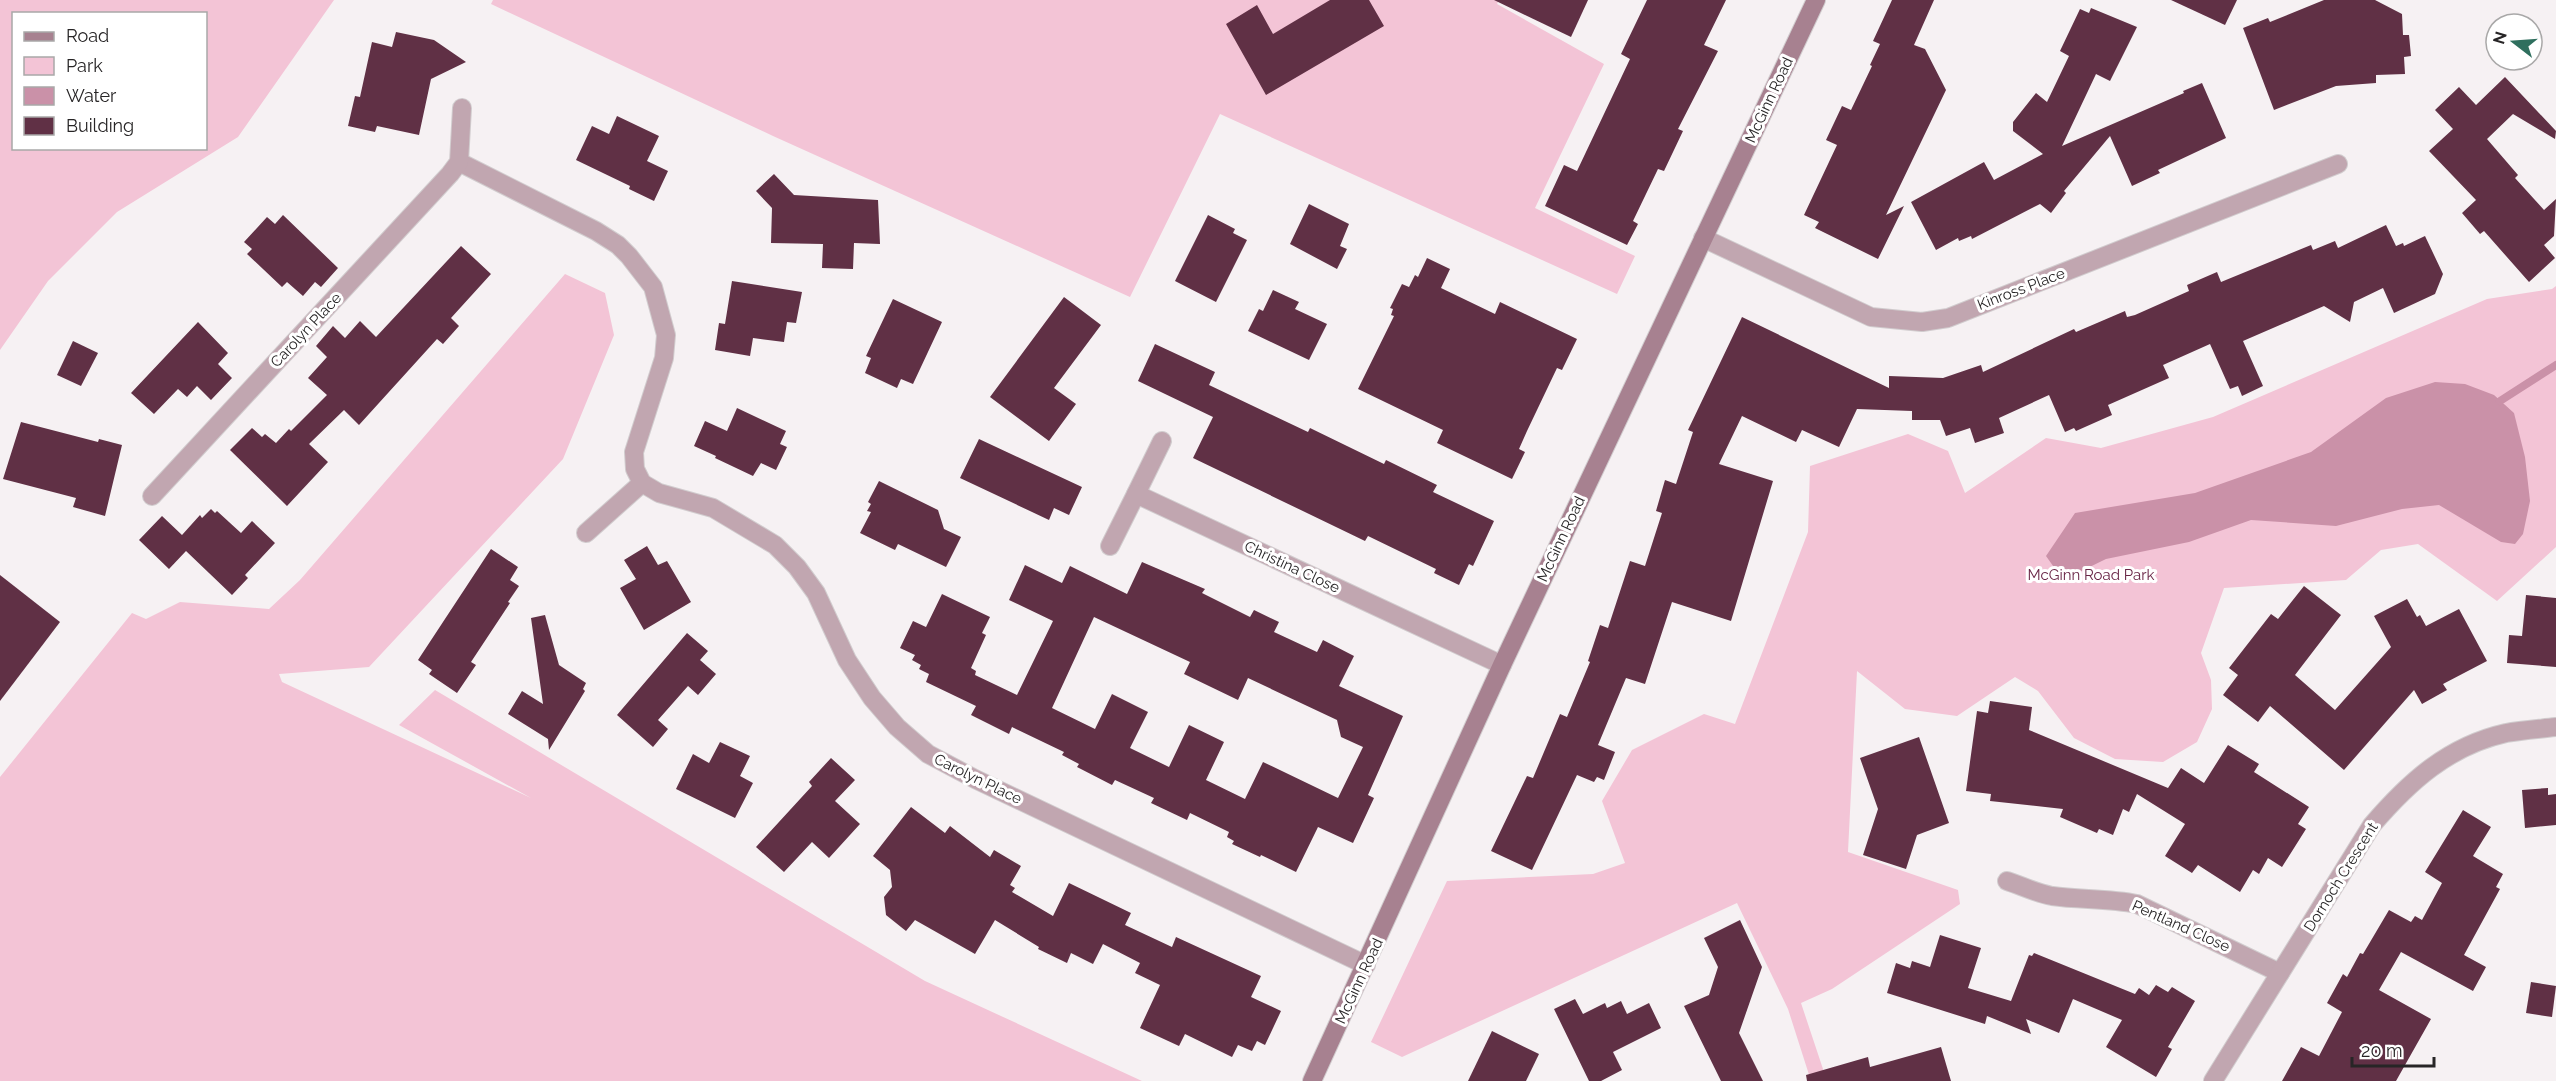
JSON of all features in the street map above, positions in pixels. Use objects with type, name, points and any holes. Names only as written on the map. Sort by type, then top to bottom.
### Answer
[{"type":"street","name":"McGinn Road","points":[[1312,1081],[1502,665],[1816,0]]},
{"type":"street","points":[[462,108],[459,162],[596,231],[618,245],[653,287],[666,335],[664,358],[634,452],[635,469],[642,483],[586,533]]},
{"type":"street","name":"Carolyn Place","points":[[152,496],[459,162]]},
{"type":"street","name":"Kinross Place","points":[[1703,238],[1871,317],[1922,322],[1948,318],[2338,164]]},
{"type":"street","points":[[1110,546],[1162,441]]},
{"type":"street","name":"Carolyn Place","points":[[642,483],[659,493],[713,508],[775,545],[797,567],[816,593],[847,660],[872,698],[897,727],[928,754],[975,779],[1366,965]]},
{"type":"street","name":"Christina Close","points":[[1136,494],[1502,665]]},
{"type":"street","name":"Dornoch Crescent","points":[[2213,1081],[2372,825],[2399,794],[2425,770],[2449,755],[2477,742],[2506,733],[2556,727]]},
{"type":"street","name":"Pentland Close","points":[[2007,881],[2038,893],[2054,896],[2116,900],[2137,904],[2280,973]]},
{"type":"green space","points":[[0,0],[334,0],[238,137],[117,212],[48,281],[0,350]]},
{"type":"green space","points":[[493,0],[1499,0],[1497,4],[1604,64],[1535,208],[1635,256],[1617,294],[1220,114],[1130,297],[773,136],[491,4]]},
{"type":"green space","points":[[565,274],[605,293],[614,335],[563,459],[369,667],[279,674],[282,682],[531,798],[399,725],[435,690],[925,981],[1142,1081],[0,1081],[0,777],[132,613],[146,619],[180,602],[269,609],[300,580]]},
{"type":"green space","name":"McGinn Road Park","points":[[2556,286],[2556,547],[2497,601],[2418,544],[2381,550],[2346,580],[2224,588],[2201,653],[2211,680],[2212,709],[2197,742],[2163,762],[2115,759],[2074,738],[2038,691],[2015,677],[1957,716],[1905,709],[1857,671],[1848,852],[1958,890],[1960,904],[1832,989],[1801,1003],[1827,1081],[1811,1081],[1788,1009],[1737,903],[1402,1057],[1371,1042],[1447,881],[1593,874],[1625,863],[1602,801],[1632,750],[1704,714],[1735,724],[1808,532],[1810,466],[1908,434],[1948,451],[1965,493],[2046,438],[2101,448],[2213,417],[2487,299],[2552,289]]},
{"type":"water","points":[[2435,382],[2465,384],[2494,395],[2514,413],[2525,457],[2530,501],[2523,534],[2515,544],[2501,542],[2439,505],[2402,509],[2336,526],[2251,520],[2189,542],[2106,559],[2063,580],[2046,556],[2075,513],[2195,493],[2311,452],[2386,398]]},
{"type":"building","points":[[1330,0],[1369,0],[1384,26],[1266,95],[1226,24],[1257,5],[1273,34]]},
{"type":"building","points":[[1494,0],[1588,0],[1571,37]]},
{"type":"building","points":[[1647,0],[1726,0],[1704,45],[1718,51],[1678,129],[1683,131],[1664,171],[1658,169],[1633,221],[1638,224],[1627,245],[1545,206],[1564,165],[1577,171],[1630,59],[1621,54]]},
{"type":"building","points":[[1892,0],[1934,0],[1914,45],[1925,49],[1946,90],[1886,215],[1904,206],[1878,259],[1815,228],[1819,222],[1804,215],[1837,145],[1826,140],[1842,106],[1851,110],[1872,66],[1870,65],[1880,44],[1873,41]]},
{"type":"building","points":[[2171,0],[2237,0],[2225,25]]},
{"type":"building","points":[[2324,0],[2375,0],[2402,14],[2403,35],[2409,35],[2411,56],[2404,57],[2405,74],[2376,75],[2376,83],[2336,86],[2274,110],[2243,28],[2268,18],[2270,22]]},
{"type":"building","points":[[2091,8],[2137,27],[2110,81],[2096,74],[2062,146],[2202,83],[2226,138],[2158,170],[2160,173],[2132,186],[2110,136],[2064,191],[2066,193],[2051,213],[2040,204],[1972,239],[1971,236],[1959,241],[1958,238],[1936,250],[1911,202],[1984,162],[1994,180],[2043,154],[2013,131],[2013,122],[2036,93],[2047,102],[2069,56],[2060,51],[2080,9],[2089,13]]},
{"type":"building","points":[[396,32],[434,40],[466,62],[431,79],[419,135],[377,126],[375,132],[348,126],[355,96],[360,97],[372,42],[392,47]]},
{"type":"building","points":[[2505,77],[2556,131],[2555,139],[2513,114],[2487,139],[2518,175],[2515,178],[2544,210],[2556,199],[2554,236],[2544,245],[2555,258],[2529,282],[2484,231],[2480,234],[2462,213],[2476,200],[2429,151],[2453,129],[2435,110],[2459,87],[2476,105]]},
{"type":"building","points":[[617,116],[659,136],[647,161],[668,171],[654,201],[629,189],[630,186],[576,160],[592,126],[609,134]]},
{"type":"building","points":[[774,174],[794,195],[878,200],[880,244],[854,243],[853,269],[822,268],[823,244],[771,243],[772,208],[756,191]]},
{"type":"building","points":[[1309,204],[1349,224],[1340,246],[1347,249],[1337,269],[1290,244]]},
{"type":"building","points":[[283,215],[338,268],[321,287],[315,282],[303,296],[287,282],[282,287],[247,254],[252,249],[244,242],[267,217],[275,224]]},
{"type":"building","points":[[1208,215],[1235,229],[1233,233],[1247,240],[1216,302],[1175,281]]},
{"type":"building","points":[[2386,225],[2396,246],[2403,243],[2404,246],[2425,236],[2443,274],[2435,294],[2394,313],[2383,288],[2354,302],[2350,322],[2324,306],[2243,341],[2263,386],[2242,396],[2238,386],[2230,389],[2210,344],[2163,365],[2169,378],[2108,405],[2112,415],[2076,431],[2074,428],[2065,432],[2049,395],[1999,418],[2004,433],[1975,443],[1970,428],[1946,436],[1940,420],[1912,420],[1912,411],[1857,409],[1839,447],[1802,430],[1796,442],[1742,416],[1719,464],[1773,481],[1731,621],[1672,602],[1645,684],[1626,678],[1598,745],[1615,752],[1604,780],[1597,777],[1594,782],[1577,775],[1532,870],[1491,851],[1527,776],[1533,778],[1560,714],[1567,717],[1590,662],[1588,661],[1600,625],[1608,628],[1630,561],[1645,566],[1662,513],[1656,511],[1665,480],[1676,484],[1693,432],[1688,430],[1742,317],[1889,388],[1889,376],[1943,378],[1981,365],[1983,372],[2074,329],[2076,332],[2125,311],[2127,317],[2135,315],[2189,291],[2187,285],[2217,272],[2221,282],[2311,245],[2313,250],[2335,241],[2338,248]]},
{"type":"building","points":[[461,246],[491,274],[451,318],[459,326],[443,344],[437,339],[359,425],[344,410],[309,444],[328,462],[287,506],[230,450],[252,428],[262,437],[265,434],[276,443],[289,429],[291,431],[327,395],[308,378],[327,357],[316,346],[333,326],[345,338],[360,321],[376,337]]},
{"type":"building","points":[[1427,258],[1450,269],[1441,288],[1495,314],[1500,302],[1577,339],[1562,370],[1557,368],[1527,431],[1519,449],[1525,452],[1512,479],[1437,443],[1443,430],[1358,389],[1394,316],[1391,315],[1393,309],[1390,308],[1402,284],[1409,287],[1415,275],[1418,277]]},
{"type":"building","points":[[732,281],[802,292],[796,323],[787,322],[784,342],[753,338],[750,356],[715,350],[719,323],[725,324]]},
{"type":"building","points":[[1273,290],[1299,302],[1295,309],[1327,324],[1309,360],[1248,331],[1259,309],[1263,311]]},
{"type":"building","points":[[1064,297],[1101,325],[1054,388],[1076,404],[1049,441],[990,397]]},
{"type":"building","points":[[893,299],[942,322],[913,384],[901,379],[897,388],[865,373],[871,358],[866,356]]},
{"type":"building","points":[[198,322],[228,353],[218,364],[232,378],[211,400],[197,386],[187,397],[178,389],[154,414],[131,393]]},
{"type":"building","points":[[73,341],[98,353],[81,386],[57,375]]},
{"type":"building","points":[[1155,344],[1215,372],[1209,385],[1308,432],[1310,428],[1384,464],[1386,460],[1437,485],[1433,492],[1494,521],[1473,566],[1469,564],[1459,585],[1434,573],[1436,569],[1368,536],[1365,541],[1193,458],[1213,417],[1138,381]]},
{"type":"building","points":[[737,408],[786,431],[780,444],[787,447],[776,470],[761,463],[753,476],[694,446],[705,421],[727,431]]},
{"type":"building","points":[[21,422],[98,442],[99,439],[122,445],[105,516],[73,507],[76,498],[3,479]]},
{"type":"building","points":[[979,439],[1082,487],[1069,515],[1054,508],[1049,520],[960,478]]},
{"type":"building","points":[[879,481],[938,510],[944,529],[961,537],[946,567],[898,544],[895,550],[860,533],[871,512],[867,511],[871,504],[868,502]]},
{"type":"building","points":[[211,509],[215,513],[217,511],[241,533],[252,521],[275,543],[245,575],[248,578],[232,595],[186,551],[169,569],[139,540],[162,516],[182,535],[200,515],[202,518]]},
{"type":"building","points":[[647,546],[658,565],[667,561],[691,602],[644,630],[620,588],[636,579],[624,560]]},
{"type":"building","points":[[491,549],[518,567],[510,580],[519,586],[471,662],[476,665],[457,693],[429,674],[432,670],[418,660]]},
{"type":"building","points":[[1142,562],[1205,589],[1202,593],[1250,617],[1254,610],[1279,622],[1274,632],[1317,652],[1323,640],[1354,656],[1339,686],[1403,716],[1368,795],[1374,798],[1353,843],[1318,827],[1296,872],[1261,855],[1260,857],[1232,844],[1234,841],[1227,837],[1229,832],[1190,813],[1187,820],[1151,803],[1154,798],[1115,780],[1112,785],[1077,767],[1079,764],[1062,755],[1064,752],[1012,727],[1009,734],[971,715],[976,706],[926,682],[929,674],[919,669],[921,665],[912,660],[915,655],[900,648],[913,621],[926,627],[942,594],[990,617],[982,633],[986,635],[971,668],[976,671],[975,675],[1017,695],[1053,621],[1009,600],[1025,565],[1062,583],[1070,566],[1127,594]],"holes":[[[1094,617],[1190,662],[1184,674],[1238,700],[1248,678],[1337,720],[1341,737],[1363,747],[1338,798],[1263,762],[1245,799],[1206,780],[1224,742],[1189,725],[1169,767],[1130,748],[1148,712],[1112,694],[1095,729],[1052,708]]]},
{"type":"building","points":[[0,575],[60,622],[0,701]]},
{"type":"building","points":[[2304,586],[2341,615],[2295,675],[2335,710],[2391,647],[2374,616],[2407,599],[2417,617],[2420,615],[2426,626],[2459,609],[2487,661],[2443,684],[2447,690],[2422,704],[2414,690],[2344,770],[2270,706],[2258,722],[2223,695],[2238,675],[2229,668],[2271,614],[2278,619]]},
{"type":"building","points":[[2526,595],[2556,598],[2556,667],[2507,663],[2509,635],[2522,636]]},
{"type":"building","points":[[545,615],[559,665],[586,683],[583,689],[585,691],[549,750],[548,739],[508,714],[522,691],[543,704],[531,618]]},
{"type":"building","points":[[687,633],[708,651],[700,660],[716,674],[698,695],[688,686],[658,720],[668,729],[653,747],[617,715]]},
{"type":"building","points":[[1990,701],[2032,707],[2029,730],[2168,788],[2181,768],[2204,783],[2228,745],[2259,764],[2254,772],[2309,807],[2298,824],[2306,829],[2282,867],[2268,858],[2259,874],[2253,870],[2240,892],[2198,865],[2192,873],[2165,856],[2185,824],[2137,794],[2129,812],[2123,809],[2113,835],[2099,829],[2097,833],[2060,817],[2063,809],[1990,801],[1991,794],[1966,791],[1977,711],[1988,713]]},
{"type":"building","points":[[1919,737],[1949,823],[1917,835],[1906,869],[1863,855],[1878,809],[1860,758]]},
{"type":"building","points":[[720,742],[750,756],[740,776],[753,783],[735,818],[676,789],[693,754],[709,763]]},
{"type":"building","points":[[831,758],[855,780],[835,801],[860,824],[829,858],[812,842],[784,872],[756,847],[812,786],[809,782]]},
{"type":"building","points":[[2548,788],[2548,795],[2556,794],[2556,825],[2525,828],[2522,790]]},
{"type":"building","points":[[911,807],[945,833],[950,826],[990,857],[994,850],[1021,866],[1010,885],[1015,888],[1012,892],[1053,916],[1069,883],[1131,913],[1125,925],[1172,947],[1176,937],[1261,976],[1251,997],[1281,1011],[1265,1045],[1257,1041],[1252,1051],[1238,1045],[1232,1057],[1185,1034],[1179,1046],[1140,1028],[1160,985],[1135,973],[1140,963],[1103,944],[1093,964],[1071,953],[1067,963],[1038,949],[1039,947],[995,920],[975,954],[915,920],[906,931],[886,915],[884,897],[892,887],[890,870],[873,856]]},
{"type":"building","points":[[2463,810],[2491,827],[2473,856],[2503,874],[2496,887],[2500,889],[2464,955],[2486,967],[2473,991],[2401,952],[2379,990],[2431,1019],[2396,1081],[2282,1081],[2301,1047],[2319,1056],[2342,1012],[2327,1003],[2343,974],[2347,977],[2360,953],[2363,954],[2389,910],[2411,922],[2415,916],[2422,920],[2442,883],[2425,872]]},
{"type":"building","points":[[1740,920],[1762,967],[1739,1033],[1763,1081],[1721,1081],[1684,1006],[1709,995],[1718,967],[1704,938]]},
{"type":"building","points":[[1940,935],[1981,948],[1968,988],[2011,1001],[2029,955],[2032,956],[2034,953],[2135,994],[2139,988],[2149,995],[2156,985],[2168,992],[2172,987],[2195,1001],[2168,1047],[2172,1049],[2156,1077],[2106,1047],[2122,1020],[2073,999],[2059,1033],[2026,1019],[2031,1034],[1987,1016],[1985,1024],[1887,993],[1896,963],[1910,968],[1912,961],[1930,967]]},
{"type":"building","points":[[2531,982],[2556,986],[2552,1017],[2526,1013]]},
{"type":"building","points":[[1575,999],[1583,1014],[1605,1003],[1607,1008],[1621,1001],[1627,1014],[1649,1003],[1661,1028],[1613,1052],[1622,1070],[1601,1081],[1589,1081],[1554,1009]]},
{"type":"building","points":[[1492,1031],[1539,1054],[1526,1081],[1468,1081]]},
{"type":"building","points":[[1941,1047],[1951,1081],[1807,1081],[1806,1075],[1868,1057],[1870,1067]]},
{"type":"waterway","points":[[2500,401],[2556,365]]}]
